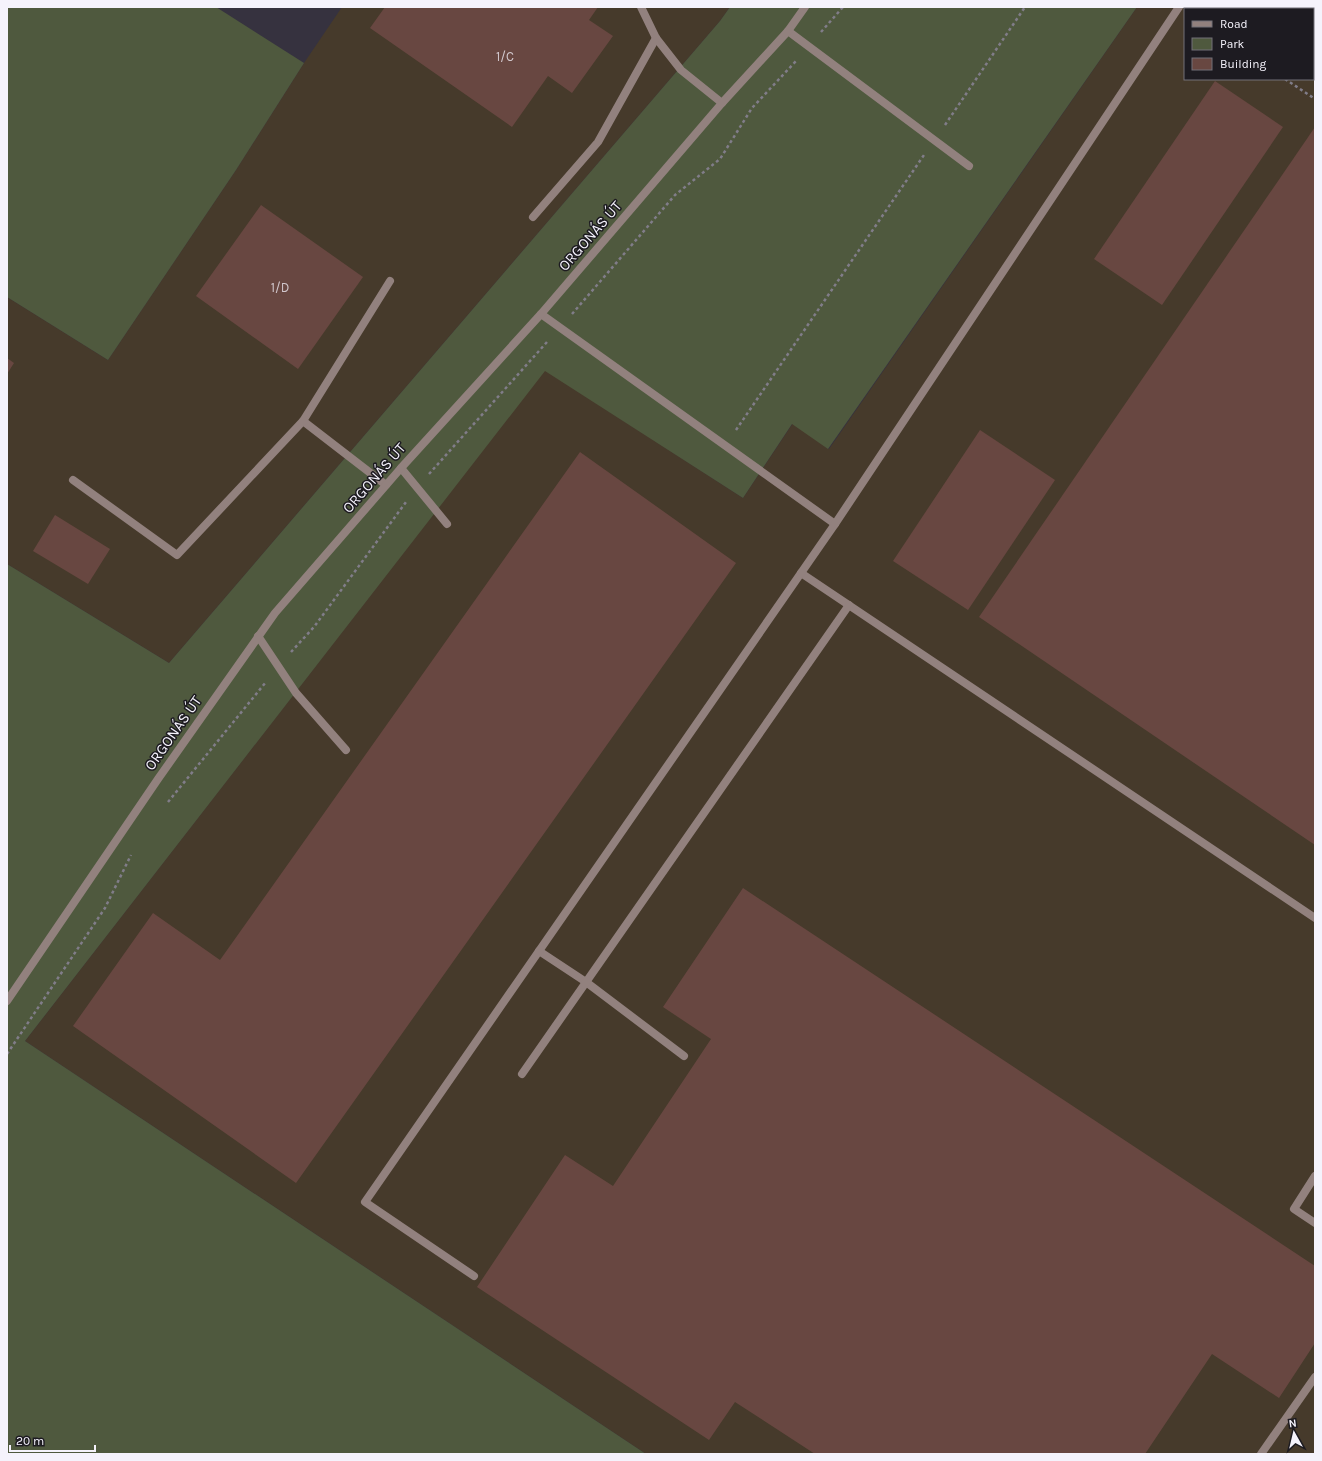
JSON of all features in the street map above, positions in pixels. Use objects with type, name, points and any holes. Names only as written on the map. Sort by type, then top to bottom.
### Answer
[{"type":"street","points":[[641,7],[656,38],[681,70],[722,103]]},
{"type":"street","name":"ORGONÁS ÚT","points":[[7,1001],[158,779],[275,613],[401,468],[541,314],[722,103],[788,31],[806,7]]},
{"type":"street","points":[[474,1276],[365,1202],[835,524],[1179,7]]},
{"type":"street","points":[[788,31],[969,166]]},
{"type":"street","points":[[533,217],[598,142],[656,38]]},
{"type":"street","points":[[73,480],[177,555],[303,421],[390,281]]},
{"type":"street","points":[[541,314],[835,524]]},
{"type":"street","points":[[303,421],[386,485]]},
{"type":"street","points":[[401,468],[447,524]]},
{"type":"street","points":[[801,573],[1315,918]]},
{"type":"street","points":[[522,1074],[849,605]]},
{"type":"street","points":[[258,636],[296,693],[346,750]]},
{"type":"street","points":[[539,951],[586,982],[684,1056]]},
{"type":"street","points":[[1315,1176],[1294,1209],[1315,1222]]},
{"type":"street","points":[[1261,1454],[1315,1377]]},
{"type":"path","points":[[168,802],[278,667],[314,627],[418,487],[675,195],[720,159],[752,108],[843,7]]},
{"type":"path","points":[[725,445],[1024,7]]},
{"type":"path","points":[[1287,80],[1315,98]]},
{"type":"path","points":[[7,1054],[105,908],[132,853]]},
{"type":"shaded area","points":[[342,7],[730,7],[720,21],[169,663],[7,564],[7,297],[108,360],[236,170],[304,63]]},
{"type":"shaded area","points":[[1137,7],[1315,7],[1315,1454],[646,1454],[25,1041],[545,370],[743,498],[793,423],[829,449]]},
{"type":"green space","points":[[7,7],[216,7],[304,63],[236,170],[108,360],[7,297]]},
{"type":"green space","points":[[730,7],[1137,7],[828,449],[792,424],[743,498],[545,371],[25,1041],[646,1454],[7,1454],[7,564],[169,663],[720,21]]},
{"type":"building","points":[[385,7],[598,7],[589,20],[613,36],[572,93],[548,76],[512,127],[370,28]]},
{"type":"building","points":[[1215,81],[1283,127],[1162,305],[1094,259]]},
{"type":"building","points":[[1315,127],[1315,845],[979,617]]},
{"type":"building","points":[[261,205],[363,277],[298,369],[196,296]]},
{"type":"building","points":[[7,358],[14,363],[7,374]]},
{"type":"building","points":[[980,430],[1055,480],[968,610],[893,561]]},
{"type":"building","points":[[580,452],[736,563],[296,1183],[73,1026],[153,913],[220,960]]},
{"type":"building","points":[[55,515],[110,549],[88,584],[33,551]]},
{"type":"building","points":[[743,888],[1315,1266],[1315,1343],[1279,1398],[1212,1354],[1145,1454],[815,1454],[735,1402],[709,1440],[477,1287],[565,1155],[613,1186],[711,1039],[663,1007]]}]
